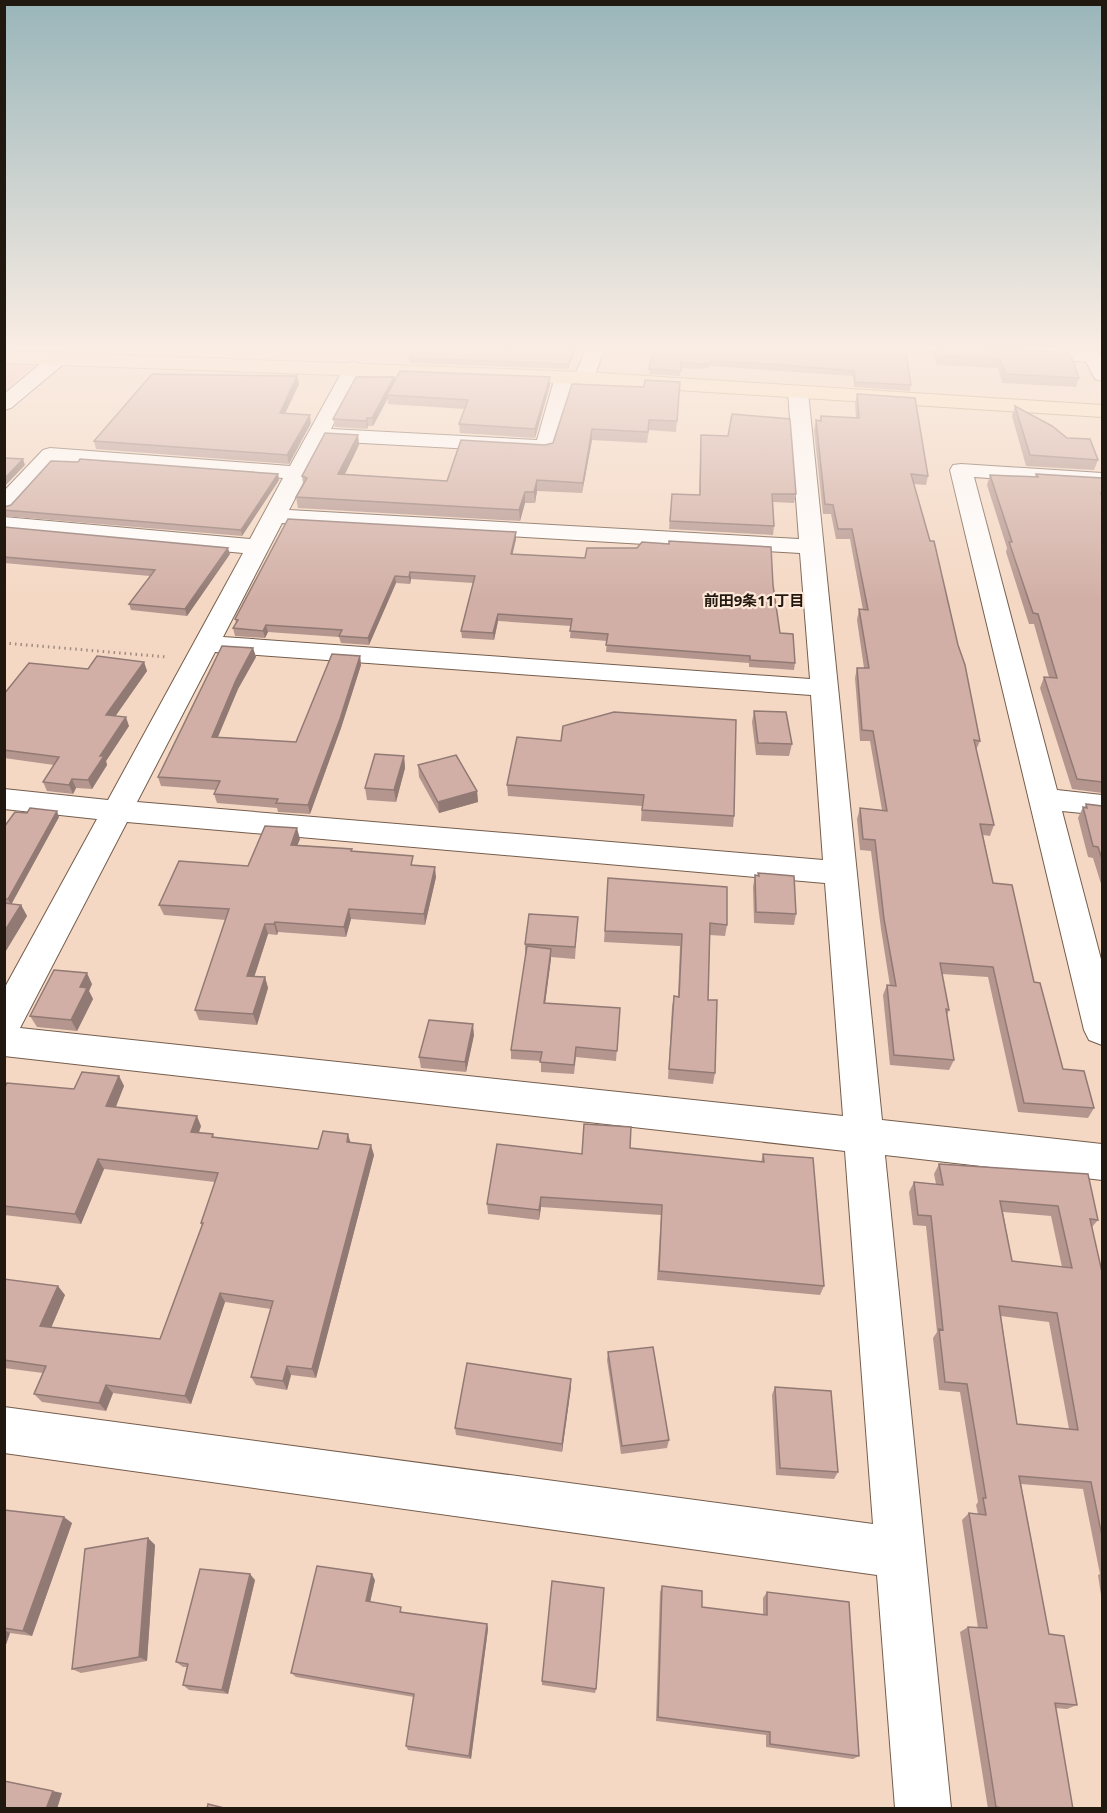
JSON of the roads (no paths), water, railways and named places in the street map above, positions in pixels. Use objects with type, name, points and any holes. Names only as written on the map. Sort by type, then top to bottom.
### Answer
[{"type":"street","points":[[4,1024],[320,431]]},
{"type":"street","points":[[318,434],[545,447],[552,431]]},
{"type":"street","points":[[801,431],[923,1809]]},
{"type":"street","points":[[4,505],[50,454],[297,472]]},
{"type":"street","points":[[1102,479],[961,470],[1102,1030]]},
{"type":"street","points":[[274,516],[812,547]]},
{"type":"street","points":[[4,524],[258,547]]},
{"type":"street","points":[[202,652],[825,688]]},
{"type":"street","points":[[4,799],[117,811],[841,873]]},
{"type":"street","points":[[1044,799],[1102,805]]},
{"type":"street","points":[[4,1041],[1102,1162]]},
{"type":"street","points":[[4,1430],[901,1553]]},
{"type":"district","name":"前田9条11丁目","points":[[754,600]]}]
